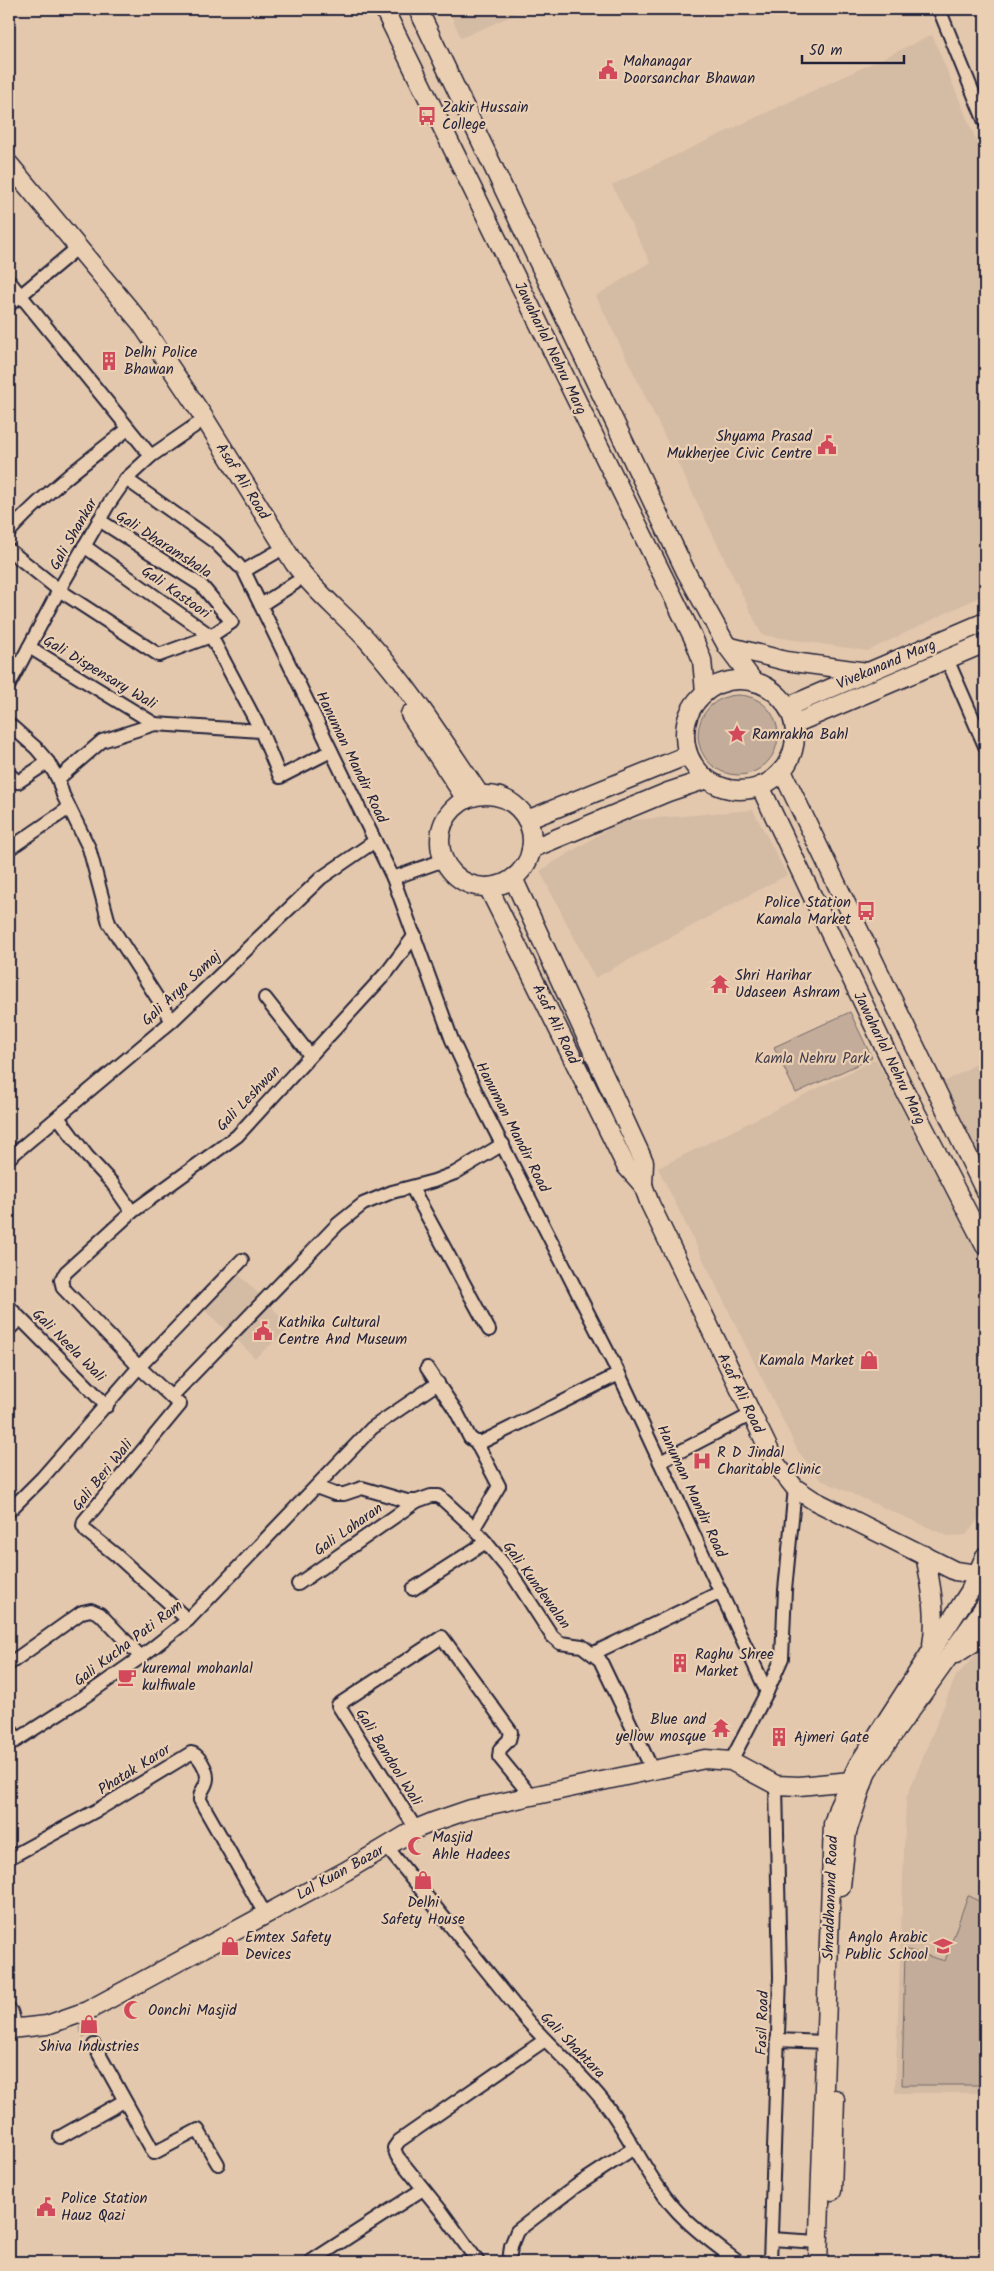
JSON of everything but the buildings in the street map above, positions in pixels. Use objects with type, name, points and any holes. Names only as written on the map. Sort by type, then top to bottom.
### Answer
[{"type":"main road","name":"Jawaharlal Nehru Marg","points":[[384,9],[693,637],[702,660],[705,692]]},
{"type":"main road","name":"Jawaharlal Nehru Marg","points":[[418,9],[686,572],[727,646],[754,682]]},
{"type":"main road","name":"Asaf Ali Road","points":[[9,164],[140,322],[205,419],[303,576],[367,640],[403,684],[473,797]]},
{"type":"main road","name":"Asaf Ali Road","points":[[9,181],[131,329],[196,425],[295,583],[358,647],[394,690],[473,797]]},
{"type":"main road","name":"Vivekanand Marg","points":[[787,706],[985,622]]},
{"type":"main road","name":"Vivekanand Marg","points":[[794,724],[985,643]]},
{"type":"main road","points":[[727,646],[786,661],[867,672]]},
{"type":"main road","points":[[728,681],[754,682],[773,691],[787,706],[794,724],[793,749],[782,771],[772,780],[760,786],[744,790],[728,789],[707,779],[694,765],[688,754],[685,732],[686,720],[705,692],[728,681]]},
{"type":"main road","points":[[527,820],[688,754]]},
{"type":"main road","name":"Jawaharlal Nehru Marg","points":[[782,771],[985,1191]]},
{"type":"main road","points":[[531,849],[668,792],[707,779]]},
{"type":"main road","name":"Jawaharlal Nehru Marg","points":[[760,786],[905,1091],[985,1246]]},
{"type":"main road","points":[[494,795],[508,800],[519,809],[527,820],[531,832],[531,849],[522,869],[513,878],[502,884],[475,885],[462,880],[444,860],[440,846],[441,832],[446,818],[454,807],[473,797],[494,795]]},
{"type":"main road","name":"Asaf Ali Road","points":[[513,878],[644,1162],[643,1185]]},
{"type":"main road","name":"Asaf Ali Road","points":[[488,886],[626,1166],[643,1185],[650,1204],[776,1464],[795,1488],[813,1500],[955,1571]]},
{"type":"main road","points":[[925,1556],[934,1609],[937,1657],[985,1635]]},
{"type":"main road","points":[[955,1571],[981,1575],[985,1556]]},
{"type":"main road","points":[[955,1571],[978,1595]]},
{"type":"main road","name":"Shraddhanand Road","points":[[829,2262],[835,2139],[840,1901],[846,1832],[857,1782],[858,1764],[937,1657],[978,1595],[981,1575]]},
{"type":"main road","name":"Shraddhanand Road","points":[[937,1657],[985,1606]]},
{"type":"main road","name":"Lal Kuan Bazar","points":[[9,2024],[47,2025],[80,2020],[154,1976],[346,1871],[416,1829],[471,1809],[706,1759],[731,1761],[776,1785],[800,1786],[857,1782]]},
{"type":"main road","name":"Shraddhanand Road","points":[[818,2262],[833,1824],[839,1805],[857,1782]]},
{"type":"street","points":[[939,9],[985,122]]},
{"type":"street","points":[[9,305],[70,254]]},
{"type":"street","points":[[9,281],[151,456]]},
{"type":"street","name":"Gali Shankar","points":[[9,685],[59,590],[99,520],[126,479],[151,456],[196,425]]},
{"type":"street","points":[[9,532],[26,513],[128,428]]},
{"type":"street","name":"Hanuman Mandir Road","points":[[126,479],[215,542],[242,568],[392,878],[415,935],[452,1040],[502,1144],[619,1374],[767,1692]]},
{"type":"street","name":"Gali Dharamshala","points":[[99,520],[201,585],[232,622],[211,636]]},
{"type":"street","name":"Gali Kastoori","points":[[84,546],[211,636],[261,731],[280,777],[331,751]]},
{"type":"street","points":[[9,550],[59,590],[158,655],[211,636]]},
{"type":"street","points":[[242,568],[275,553]]},
{"type":"street","points":[[261,605],[295,583]]},
{"type":"street","name":"Gali Dispensary Wali","points":[[29,647],[155,724]]},
{"type":"street","points":[[948,659],[985,746]]},
{"type":"street","points":[[9,724],[48,762],[58,778],[69,808],[89,848],[109,923],[172,1021]]},
{"type":"street","points":[[58,778],[102,741],[155,724],[261,731]]},
{"type":"street","points":[[9,774],[18,782],[48,762]]},
{"type":"street","points":[[9,849],[69,808]]},
{"type":"street","name":"Gali Arya Samaj","points":[[11,1152],[58,1117],[172,1021],[322,878],[375,841]]},
{"type":"street","points":[[392,878],[444,860]]},
{"type":"street","name":"Gali Leshwan","points":[[139,1367],[63,1288],[61,1280],[66,1272],[132,1212],[237,1136],[388,971],[415,935]]},
{"type":"street","points":[[266,998],[310,1055]]},
{"type":"street","points":[[58,1117],[87,1156],[112,1183],[132,1212]]},
{"type":"street","points":[[139,1367],[175,1401],[338,1224],[362,1204],[392,1192],[412,1188],[455,1172],[502,1144]]},
{"type":"street","points":[[412,1188],[489,1330]]},
{"type":"street","points":[[9,1511],[42,1478],[107,1406],[139,1367],[242,1260]]},
{"type":"street","name":"Gali Neela Wali","points":[[9,1307],[107,1406]]},
{"type":"street","points":[[9,1329],[20,1319]]},
{"type":"street","points":[[427,1368],[456,1411],[470,1438],[476,1442],[499,1486],[474,1528]]},
{"type":"street","points":[[476,1442],[482,1442],[619,1374]]},
{"type":"street","name":"Gali Kucha Pati Ram","points":[[13,1742],[141,1657],[188,1620],[372,1428],[438,1383]]},
{"type":"street","name":"Gali Beri Wali","points":[[175,1401],[84,1521],[83,1526],[86,1531],[137,1573],[188,1620]]},
{"type":"street","points":[[660,1462],[752,1414]]},
{"type":"street","name":"Gali Kundewalan","points":[[316,1487],[335,1494],[344,1494],[362,1488],[407,1501],[417,1501],[431,1496],[439,1496],[474,1528],[512,1574],[552,1636],[560,1643],[582,1646],[594,1653]]},
{"type":"street","points":[[731,1761],[767,1692],[782,1658],[785,1590],[795,1488]]},
{"type":"street","name":"Gali Loharan","points":[[298,1584],[417,1501]]},
{"type":"street","points":[[413,1589],[486,1542]]},
{"type":"street","points":[[653,1771],[600,1660],[594,1653],[720,1592]]},
{"type":"street","points":[[9,1664],[82,1612],[91,1610],[100,1614],[141,1657]]},
{"type":"street","name":"Gali Bandool Wali","points":[[416,1829],[338,1705],[442,1637],[511,1732],[510,1740],[500,1749],[499,1757],[531,1796]]},
{"type":"street","points":[[9,1727],[13,1742]]},
{"type":"street","name":"Phatak Karor","points":[[9,1858],[100,1809],[191,1753],[198,1756],[207,1776],[200,1800],[265,1914]]},
{"type":"street","name":"Fasil Road","points":[[770,2262],[780,1977],[776,1785]]},
{"type":"street","name":"Gali Shahtara","points":[[386,1846],[545,2040],[581,2074],[608,2108],[664,2194],[684,2219],[738,2262]]},
{"type":"street","points":[[478,2262],[397,2156],[394,2148],[399,2141],[545,2040]]},
{"type":"street","points":[[777,2040],[825,2042]]},
{"type":"street","points":[[94,2045],[154,2153],[198,2130],[218,2164]]},
{"type":"street","points":[[60,2137],[124,2100]]},
{"type":"street","points":[[509,2262],[511,2246],[517,2231],[568,2192],[634,2148]]},
{"type":"street","points":[[310,2262],[423,2188]]},
{"type":"street","points":[[771,2239],[818,2242]]},
{"type":"shaded area","points":[[448,9],[527,9],[461,38]]},
{"type":"shaded area","name":"Shyama Prasad Mukherjee Civic Centre","points":[[932,35],[985,161],[985,594],[868,651],[762,635],[596,296],[650,262],[612,185]]},
{"type":"shaded area","points":[[753,810],[787,875],[595,978],[540,871],[621,821]]},
{"type":"shaded area","name":"Kamala Market","points":[[876,1059],[985,1269],[985,1503],[981,1516],[966,1535],[948,1536],[821,1480],[798,1451],[658,1168]]},
{"type":"shaded area","points":[[985,1059],[985,1166],[941,1084]]},
{"type":"shaded area","points":[[236,1272],[262,1297],[228,1332],[201,1307]]},
{"type":"shaded area","points":[[267,1301],[290,1328],[255,1358],[234,1337]]},
{"type":"shaded area","name":"Anglo Arabic Public School","points":[[985,1645],[985,2093],[895,2093],[906,1799],[956,1676]]},
{"type":"green space","points":[[730,695],[746,695],[767,706],[778,727],[778,743],[767,764],[746,775],[730,775],[716,769],[704,757],[698,743],[698,727],[704,713],[716,701]]},
{"type":"green space","name":"Kamla Nehru Park","points":[[850,1012],[872,1058],[796,1093],[774,1047]]},
{"type":"green space","points":[[968,1895],[985,1905],[985,2085],[902,2085],[905,1949],[945,1961]]},
{"type":"tunnel","points":[[83,2025],[94,2045]]},
{"type":"place","name":"Mahanagar Doorsanchar Bhawan","points":[[608,70]]},
{"type":"place","name":"Zakir Hussain College","points":[[427,116]]},
{"type":"place","name":"Delhi Police Bhawan","points":[[109,361]]},
{"type":"place","name":"Shyama Prasad Mukherjee Civic Centre","points":[[827,445]]},
{"type":"place","name":"Ramrakha Bahl","points":[[737,734]]},
{"type":"place","name":"Police Station Kamala Market","points":[[866,911]]},
{"type":"place","name":"Shri Harihar Udaseen Ashram","points":[[720,984]]},
{"type":"place","name":"Kathika Cultural Centre And Museum","points":[[263,1331]]},
{"type":"place","name":"Kamala Market","points":[[869,1360]]},
{"type":"place","name":"R D Jindal Charitable Clinic","points":[[702,1461]]},
{"type":"place","name":"Raghu Shree Market","points":[[680,1663]]},
{"type":"place","name":"kuremal mohanlal kulfiwale","points":[[127,1677]]},
{"type":"place","name":"Blue and yellow mosque","points":[[721,1728]]},
{"type":"place","name":"Ajmeri Gate","points":[[779,1737]]},
{"type":"place","name":"Masjid Ahle Hadees","points":[[417,1846]]},
{"type":"place","name":"Delhi Safety House","points":[[423,1880]]},
{"type":"place","name":"Emtex Safety Devices","points":[[230,1946]]},
{"type":"place","name":"Anglo Arabic Public School","points":[[943,1946]]},
{"type":"place","name":"Oonchi Masjid","points":[[133,2010]]},
{"type":"place","name":"Shiva Industries","points":[[89,2024]]},
{"type":"place","name":"Police Station Hauz Qazi","points":[[46,2207]]}]
